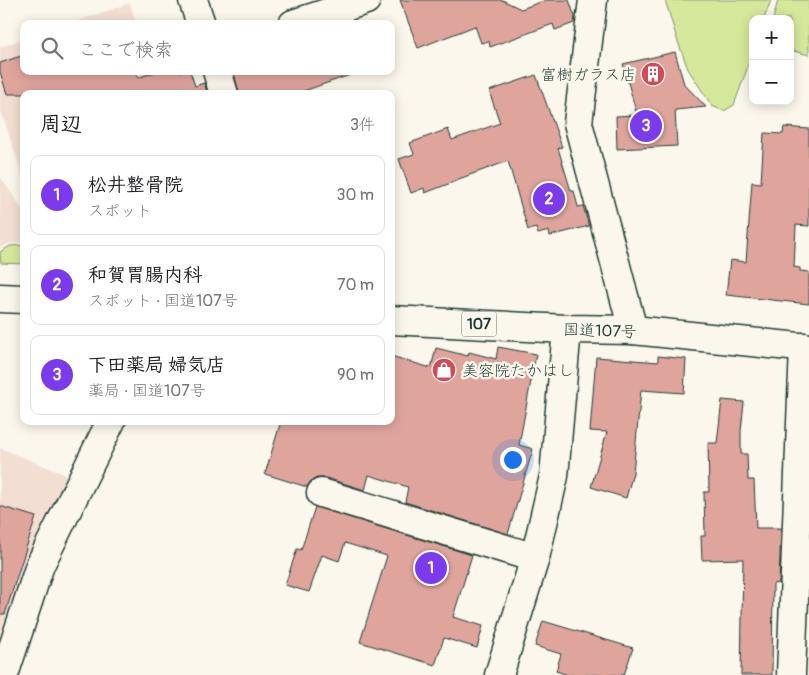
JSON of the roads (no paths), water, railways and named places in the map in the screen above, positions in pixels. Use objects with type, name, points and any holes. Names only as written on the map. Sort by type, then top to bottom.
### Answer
[{"type":"main road","points":[[193,0],[200,20]]},
{"type":"main road","points":[[305,20],[366,0]]},
{"type":"main road","points":[[593,0],[578,123],[633,330]]},
{"type":"main road","points":[[218,75],[223,90]]},
{"type":"main road","points":[[0,298],[20,299]]},
{"type":"main road","name":"国道107号","points":[[395,320],[567,329],[633,330],[806,348]]},
{"type":"main road","points":[[499,675],[535,558],[554,476],[567,329]]},
{"type":"main road","points":[[791,675],[806,348]]},
{"type":"main road","points":[[4,675],[40,565],[109,425]]},
{"type":"main road","points":[[322,493],[535,558]]},
{"type":"place","name":"富樹ガラス店","points":[[653,74]]},
{"type":"place","name":"下田薬局 婦気店","points":[[646,126]]},
{"type":"place","name":"和賀胃腸内科","points":[[549,199]]},
{"type":"place","name":"美容院たかはし","points":[[444,370]]},
{"type":"place","name":"松井整骨院","points":[[431,568]]}]
